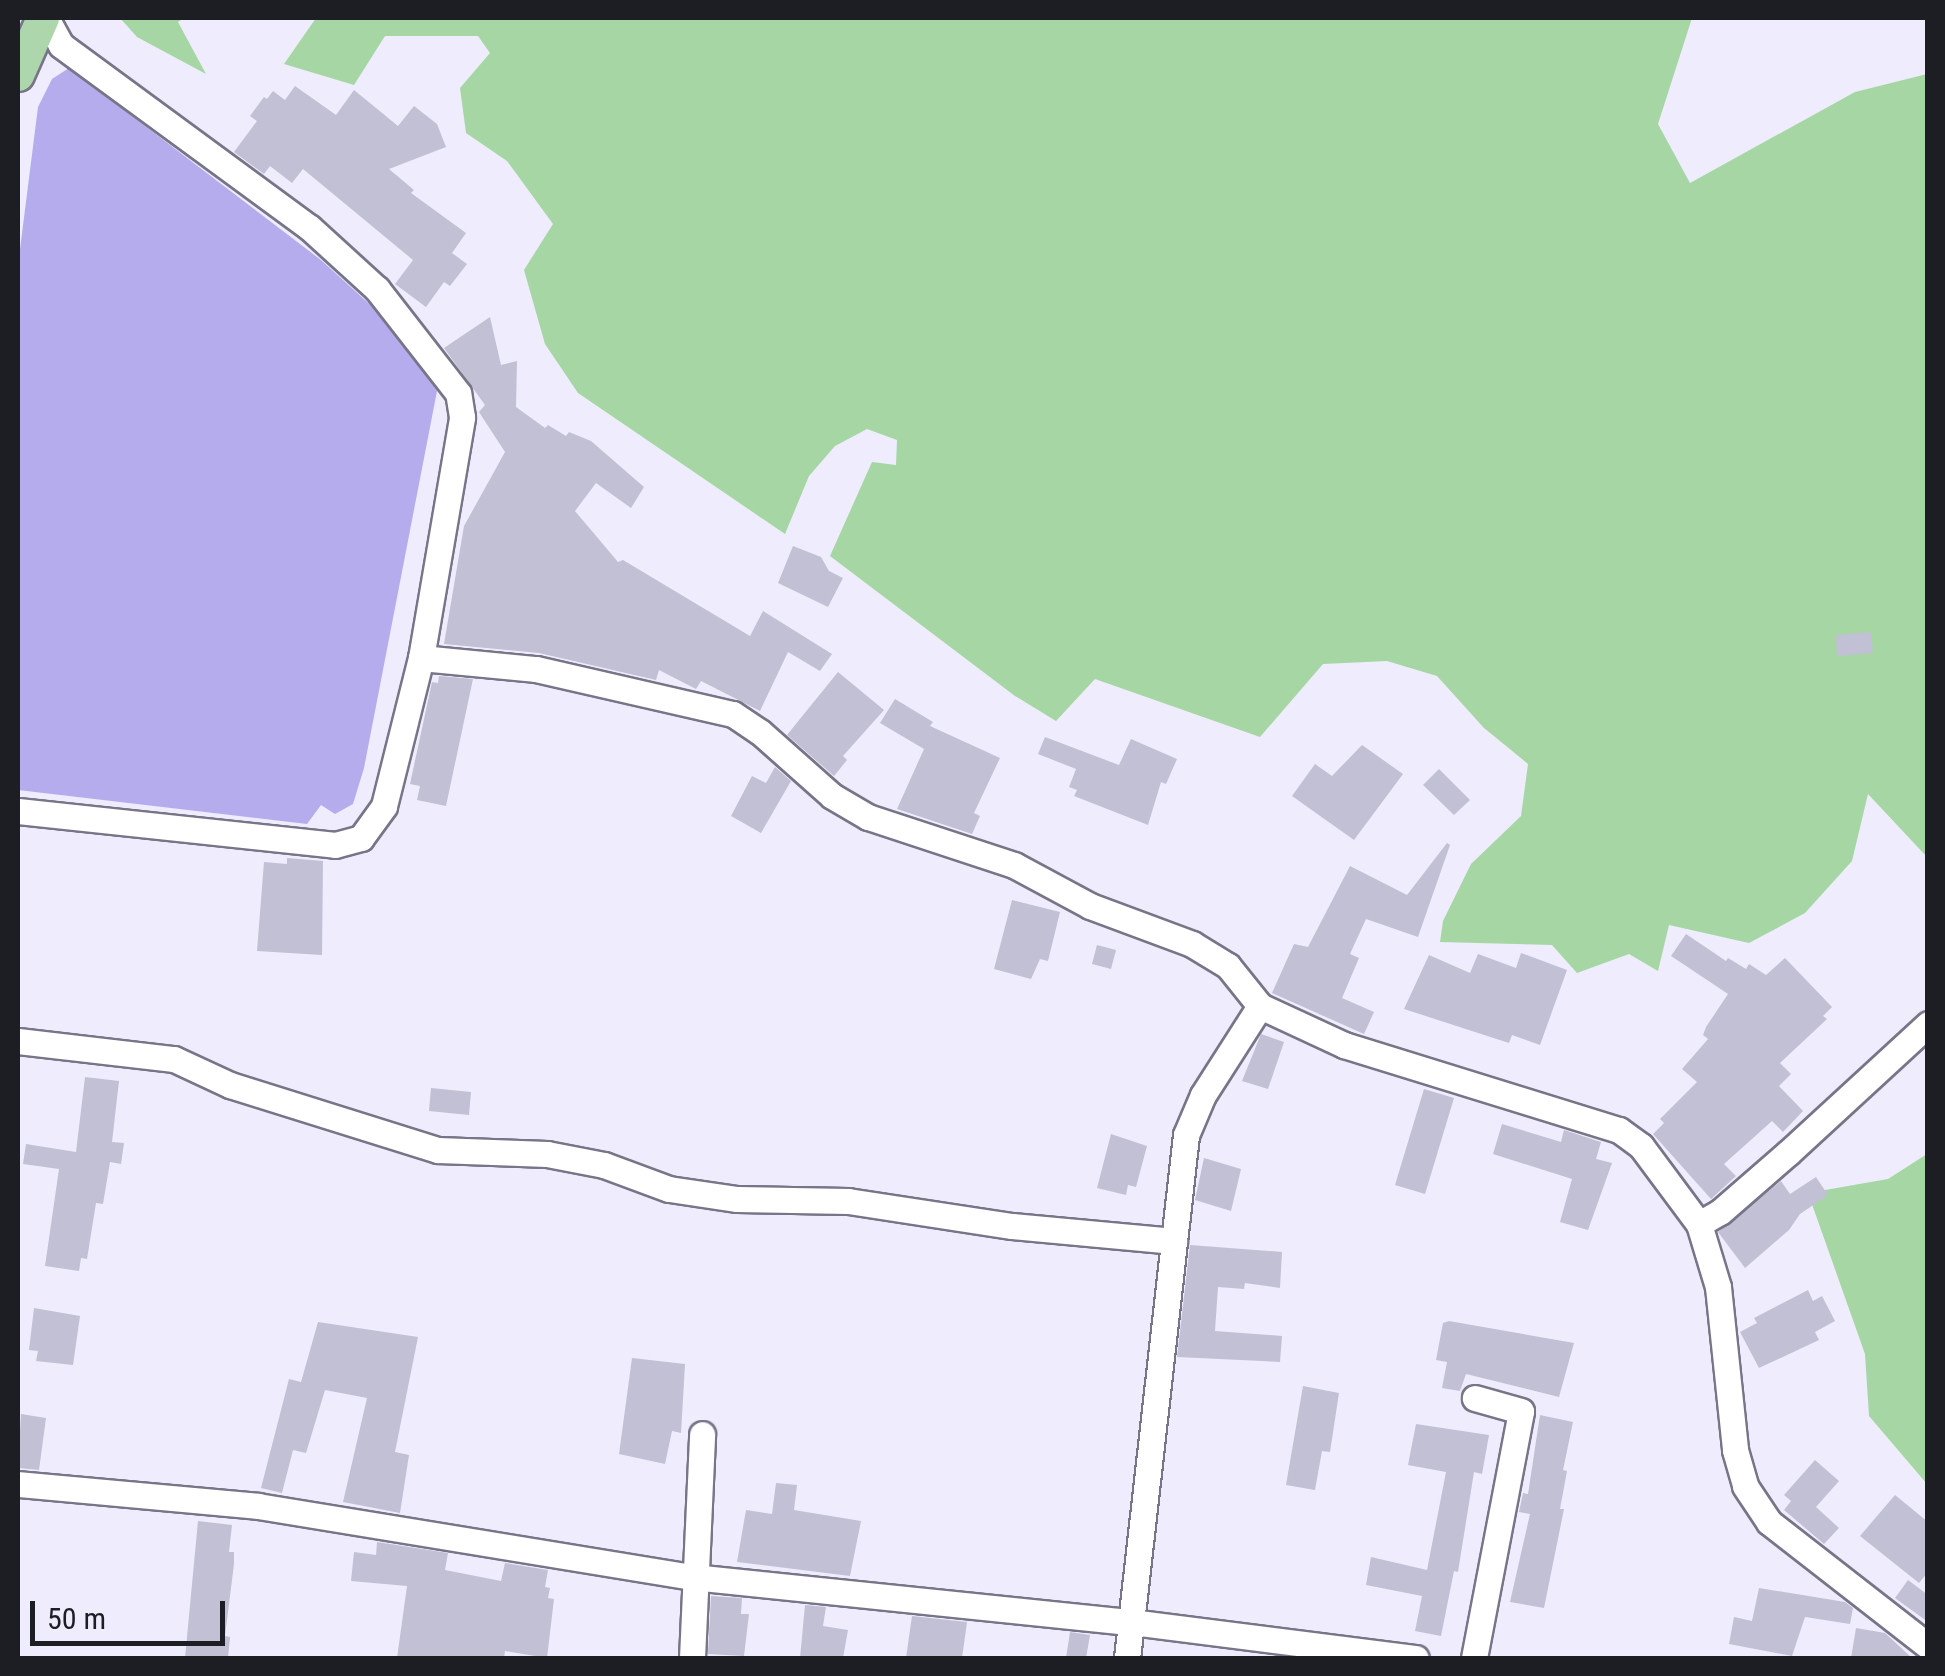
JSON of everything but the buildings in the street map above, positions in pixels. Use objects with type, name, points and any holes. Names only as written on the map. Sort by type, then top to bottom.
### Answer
[{"type":"main road","points":[[18,75],[45,18]]},
{"type":"street","points":[[18,811],[334,846],[361,838],[384,806],[422,658],[462,416],[458,393],[377,290],[323,240],[61,45],[45,18]]},
{"type":"street","points":[[422,658],[536,670],[733,714],[788,754],[832,796],[868,817],[1014,865],[1090,906],[1192,944],[1228,966],[1260,1006],[1344,1046],[1618,1130],[1641,1146],[1699,1224],[1718,1287],[1735,1450],[1745,1486],[1769,1522],[1928,1646]]},
{"type":"street","points":[[1127,1658],[1186,1135],[1203,1096],[1260,1006]]},
{"type":"street","points":[[1699,1224],[1762,1176],[1928,1024]]},
{"type":"street","points":[[18,1042],[174,1059],[230,1085],[438,1150],[547,1154],[604,1165],[669,1189],[737,1199],[848,1202],[1012,1226],[1174,1241]]},
{"type":"street","points":[[1474,1658],[1522,1411],[1476,1398]]},
{"type":"street","points":[[692,1658],[702,1434]]},
{"type":"street","points":[[18,1484],[258,1506],[693,1576],[1131,1622],[1416,1658]]},
{"type":"green space","points":[[120,18],[184,18],[178,22],[206,74],[137,37]]},
{"type":"green space","points":[[316,18],[1692,18],[1658,124],[1690,183],[1855,92],[1927,74],[1927,857],[1868,794],[1852,861],[1805,913],[1749,943],[1669,925],[1658,971],[1629,954],[1577,973],[1552,945],[1440,942],[1443,921],[1471,864],[1521,816],[1528,764],[1484,728],[1437,676],[1387,661],[1323,664],[1260,737],[1095,679],[1056,721],[1015,696],[830,556],[872,462],[896,465],[897,440],[867,429],[835,446],[809,476],[785,534],[578,393],[545,344],[524,270],[553,224],[507,161],[466,133],[460,88],[490,53],[478,36],[385,36],[354,85],[284,64]]},
{"type":"green space","points":[[1927,1154],[1927,1484],[1869,1416],[1865,1354],[1808,1193],[1888,1179]]},
{"type":"shaded area","points":[[69,68],[321,260],[386,319],[437,391],[364,768],[353,804],[335,814],[321,805],[307,824],[18,790],[18,265],[38,107],[52,79]]}]
